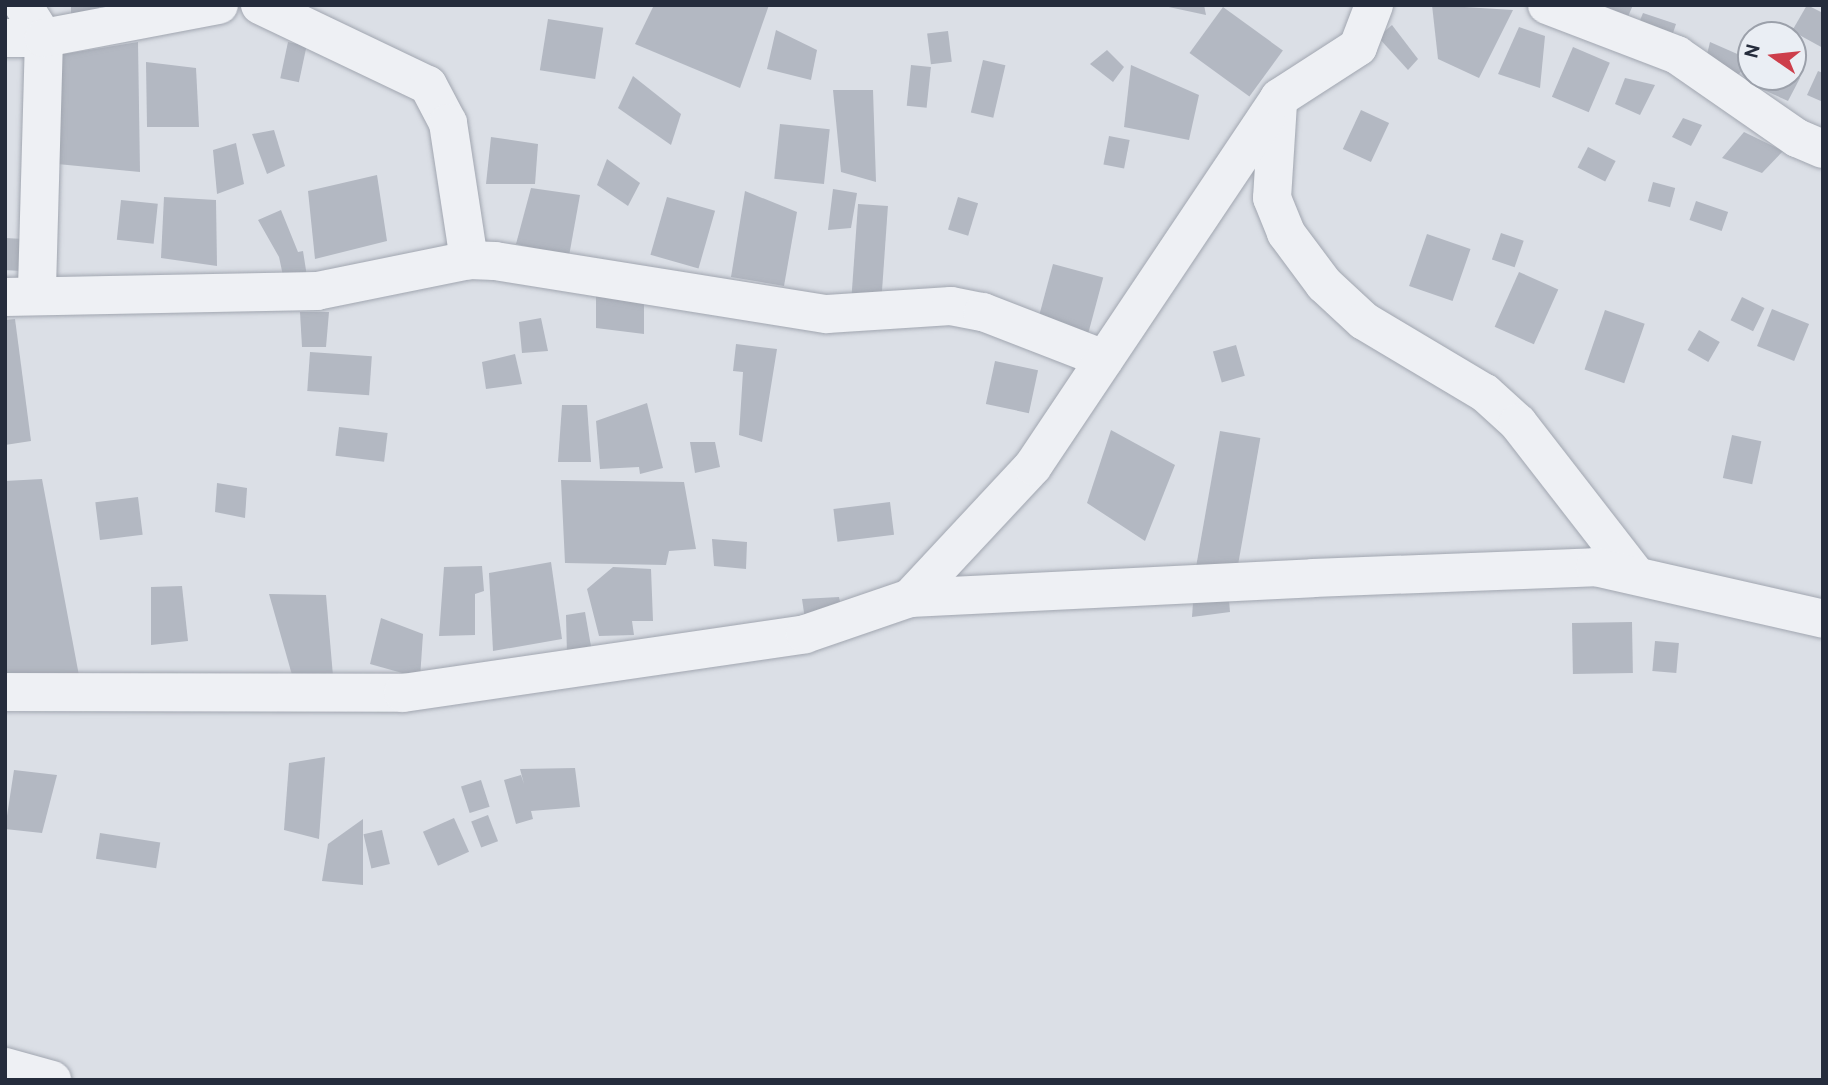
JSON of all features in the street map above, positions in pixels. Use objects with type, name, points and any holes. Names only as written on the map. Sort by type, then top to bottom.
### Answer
[{"type":"street","points":[[23,5],[44,38],[21,297],[317,291],[469,260],[827,314],[951,306],[983,312],[1104,359]]},
{"type":"street","points":[[5,38],[44,38],[143,13],[219,5]]},
{"type":"street","points":[[260,5],[428,85],[448,123],[469,260]]},
{"type":"street","points":[[910,598],[1033,466],[1279,97],[1358,47],[1374,5]]},
{"type":"street","points":[[1547,5],[1677,55],[1814,137]]},
{"type":"street","points":[[1279,97],[1272,198],[1286,233],[1324,284],[1364,321],[1485,393],[1518,424],[1635,574]]},
{"type":"street","points":[[5,692],[403,693],[805,634],[910,598],[1595,567],[1823,619]]},
{"type":"street","points":[[5,1067],[52,1080]]},
{"type":"building","points":[[71,5],[99,5],[99,24],[71,24]]},
{"type":"building","points":[[654,5],[769,5],[740,88],[635,44]]},
{"type":"building","points":[[1204,5],[1206,15],[1164,6]]},
{"type":"building","points":[[1432,5],[1513,10],[1479,78],[1438,59]]},
{"type":"building","points":[[1594,5],[1633,5],[1626,21]]},
{"type":"building","points":[[1807,5],[1823,13],[1823,48],[1807,39],[1807,21],[1798,21]]},
{"type":"building","points":[[1223,7],[1283,50],[1249,97],[1189,53]]},
{"type":"building","points":[[1643,13],[1676,24],[1670,42],[1634,35]]},
{"type":"building","points":[[548,19],[603,28],[595,79],[540,70]]},
{"type":"building","points":[[1392,25],[1418,59],[1408,70],[1378,37]]},
{"type":"building","points":[[1519,27],[1545,36],[1540,88],[1498,74]]},
{"type":"building","points":[[776,30],[817,50],[811,80],[767,69]]},
{"type":"building","points":[[948,31],[952,62],[931,64],[927,34]]},
{"type":"building","points":[[138,42],[140,172],[47,163],[52,56]]},
{"type":"building","points":[[288,42],[307,46],[299,82],[280,78]]},
{"type":"building","points":[[1710,42],[1737,54],[1737,76],[1705,63]]},
{"type":"building","points":[[1573,47],[1610,63],[1589,112],[1552,97]]},
{"type":"building","points":[[1107,50],[1124,67],[1113,82],[1090,64]]},
{"type":"building","points":[[983,60],[1005,65],[993,118],[971,113]]},
{"type":"building","points":[[146,62],[196,68],[199,127],[147,127]]},
{"type":"building","points":[[911,65],[931,67],[927,108],[907,106]]},
{"type":"building","points":[[1131,65],[1199,95],[1189,140],[1124,127]]},
{"type":"building","points":[[1818,71],[1823,73],[1823,102],[1807,95]]},
{"type":"building","points":[[633,76],[681,114],[671,145],[618,108]]},
{"type":"building","points":[[1625,78],[1655,85],[1640,115],[1615,104]]},
{"type":"building","points":[[833,90],[873,90],[876,182],[841,172]]},
{"type":"building","points":[[1766,91],[1793,91],[1788,101]]},
{"type":"building","points":[[1361,110],[1389,123],[1371,162],[1343,149]]},
{"type":"building","points":[[1683,118],[1702,125],[1691,146],[1672,137]]},
{"type":"building","points":[[780,124],[830,129],[824,184],[774,179]]},
{"type":"building","points":[[274,130],[285,166],[267,174],[252,134]]},
{"type":"building","points":[[1744,132],[1783,151],[1762,173],[1722,158]]},
{"type":"building","points":[[1109,136],[1130,140],[1124,168],[1103,164]]},
{"type":"building","points":[[491,137],[538,144],[535,184],[486,184]]},
{"type":"building","points":[[236,143],[244,184],[217,194],[213,150]]},
{"type":"building","points":[[1588,147],[1616,161],[1605,182],[1578,167]]},
{"type":"building","points":[[607,159],[640,183],[628,206],[597,185]]},
{"type":"building","points":[[377,175],[387,241],[315,259],[308,191]]},
{"type":"building","points":[[1653,182],[1675,188],[1670,207],[1648,201]]},
{"type":"building","points":[[531,188],[580,195],[569,256],[516,244]]},
{"type":"building","points":[[833,189],[857,193],[851,228],[828,230]]},
{"type":"building","points":[[745,191],[797,212],[784,286],[731,277]]},
{"type":"building","points":[[164,197],[216,200],[217,266],[161,258]]},
{"type":"building","points":[[667,197],[715,211],[699,268],[650,255]]},
{"type":"building","points":[[958,197],[978,203],[968,236],[948,230]]},
{"type":"building","points":[[121,200],[158,204],[154,244],[117,240]]},
{"type":"building","points":[[1696,201],[1728,212],[1722,231],[1689,220]]},
{"type":"building","points":[[858,204],[888,206],[881,301],[851,299]]},
{"type":"building","points":[[281,210],[298,252],[303,251],[308,283],[285,285],[279,257],[258,220]]},
{"type":"building","points":[[1501,233],[1524,241],[1515,267],[1492,259]]},
{"type":"building","points":[[1427,234],[1470,249],[1453,301],[1409,286]]},
{"type":"building","points":[[5,238],[24,239],[22,271],[5,270]]},
{"type":"building","points":[[1053,264],[1103,277],[1088,333],[1038,319]]},
{"type":"building","points":[[1519,272],[1558,289],[1534,344],[1495,327]]},
{"type":"building","points":[[596,289],[644,297],[644,334],[596,328]]},
{"type":"building","points":[[1742,297],[1764,308],[1753,331],[1731,320]]},
{"type":"building","points":[[1772,309],[1809,324],[1794,361],[1757,346]]},
{"type":"building","points":[[1605,310],[1645,324],[1624,383],[1584,370]]},
{"type":"building","points":[[300,312],[329,312],[326,347],[302,347]]},
{"type":"building","points":[[541,318],[548,351],[522,353],[519,322]]},
{"type":"building","points":[[15,319],[31,441],[5,445],[5,320]]},
{"type":"building","points":[[1699,330],[1720,342],[1708,362],[1688,350]]},
{"type":"building","points":[[736,344],[777,349],[762,442],[739,435],[743,372],[733,371]]},
{"type":"building","points":[[1236,345],[1245,376],[1222,382],[1213,352]]},
{"type":"building","points":[[310,352],[372,356],[369,395],[307,391]]},
{"type":"building","points":[[515,354],[522,384],[486,389],[482,362]]},
{"type":"building","points":[[995,361],[1038,370],[1029,413],[986,404]]},
{"type":"building","points":[[647,403],[663,468],[640,474],[639,467],[600,469],[596,421]]},
{"type":"building","points":[[562,405],[587,405],[591,462],[558,462]]},
{"type":"building","points":[[339,427],[388,433],[384,462],[335,456]]},
{"type":"building","points":[[1111,430],[1175,465],[1145,541],[1087,503]]},
{"type":"building","points":[[1220,431],[1260,438],[1237,573],[1196,566]]},
{"type":"building","points":[[1732,435],[1761,441],[1752,484],[1723,478]]},
{"type":"building","points":[[690,442],[715,442],[720,467],[695,473]]},
{"type":"building","points":[[42,479],[80,681],[5,681],[5,481]]},
{"type":"building","points":[[561,480],[684,482],[696,549],[669,551],[666,565],[565,563]]},
{"type":"building","points":[[217,483],[247,488],[245,518],[215,512]]},
{"type":"building","points":[[138,497],[143,535],[100,540],[95,502]]},
{"type":"building","points":[[890,502],[894,535],[837,542],[833,509]]},
{"type":"building","points":[[712,539],[747,542],[746,569],[714,566]]},
{"type":"building","points":[[551,562],[562,639],[493,651],[489,573]]},
{"type":"building","points":[[482,566],[484,591],[475,594],[475,635],[439,636],[444,567]]},
{"type":"building","points":[[613,567],[651,569],[653,621],[632,621],[634,635],[599,636],[587,589]]},
{"type":"building","points":[[182,586],[188,641],[151,645],[151,587]]},
{"type":"building","points":[[1228,588],[1230,612],[1192,617],[1194,589]]},
{"type":"building","points":[[269,594],[326,595],[333,676],[294,682]]},
{"type":"building","points":[[839,597],[843,617],[806,626],[802,599]]},
{"type":"building","points":[[585,612],[592,652],[567,655],[566,615]]},
{"type":"building","points":[[381,618],[423,634],[420,678],[370,664]]},
{"type":"building","points":[[1632,622],[1633,673],[1573,674],[1572,623]]},
{"type":"building","points":[[1655,641],[1679,643],[1676,673],[1652,671]]},
{"type":"building","points":[[325,757],[319,839],[284,830],[289,763]]},
{"type":"building","points":[[575,768],[580,807],[531,811],[533,819],[516,824],[504,780],[521,775],[524,784],[520,769]]},
{"type":"building","points":[[14,770],[57,775],[42,833],[5,829]]},
{"type":"building","points":[[481,780],[490,807],[470,813],[461,786]]},
{"type":"building","points":[[488,815],[498,841],[481,848],[471,821]]},
{"type":"building","points":[[454,818],[469,852],[438,866],[423,832]]},
{"type":"building","points":[[363,819],[363,885],[322,881],[328,844]]},
{"type":"building","points":[[382,830],[390,864],[371,868],[363,834]]},
{"type":"building","points":[[100,833],[160,843],[156,868],[96,859]]}]
